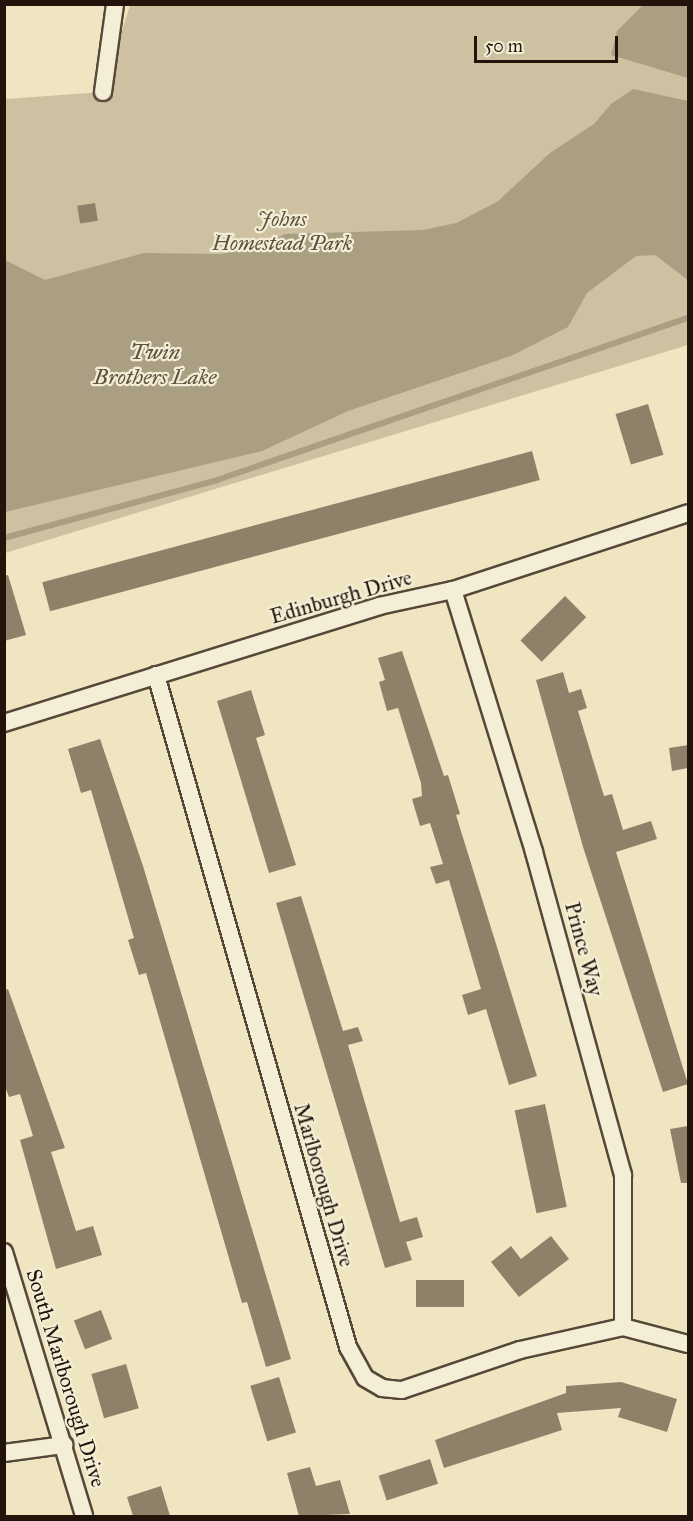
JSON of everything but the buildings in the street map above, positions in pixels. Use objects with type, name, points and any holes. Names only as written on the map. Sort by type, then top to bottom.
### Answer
[{"type":"street","points":[[103,92],[115,4]]},
{"type":"street","name":"Edinburgh Drive","points":[[4,723],[379,606],[453,590],[688,513]]},
{"type":"street","name":"Prince Way","points":[[453,590],[534,852],[623,1175],[623,1326]]},
{"type":"street","name":"Marlborough Drive","points":[[156,675],[348,1347],[365,1378],[382,1388],[402,1390],[520,1350],[623,1326],[688,1344]]},
{"type":"street","name":"South Marlborough Drive","points":[[4,1252],[84,1516]]},
{"type":"street","points":[[4,1453],[64,1445]]},
{"type":"green space","name":"Johns Homestead Park","points":[[130,5],[688,5],[688,345],[5,553],[5,99],[103,92]]},
{"type":"water","points":[[643,5],[688,5],[688,78],[611,55],[617,31]]},
{"type":"water","name":"Twin Brothers Lake","points":[[633,89],[688,101],[688,280],[655,255],[636,256],[587,293],[568,327],[511,356],[348,411],[262,451],[5,512],[5,260],[45,280],[144,253],[221,254],[258,247],[285,234],[423,230],[456,223],[497,202],[550,153],[594,124],[611,104]]},
{"type":"waterway","points":[[4,538],[217,480],[688,318]]}]
